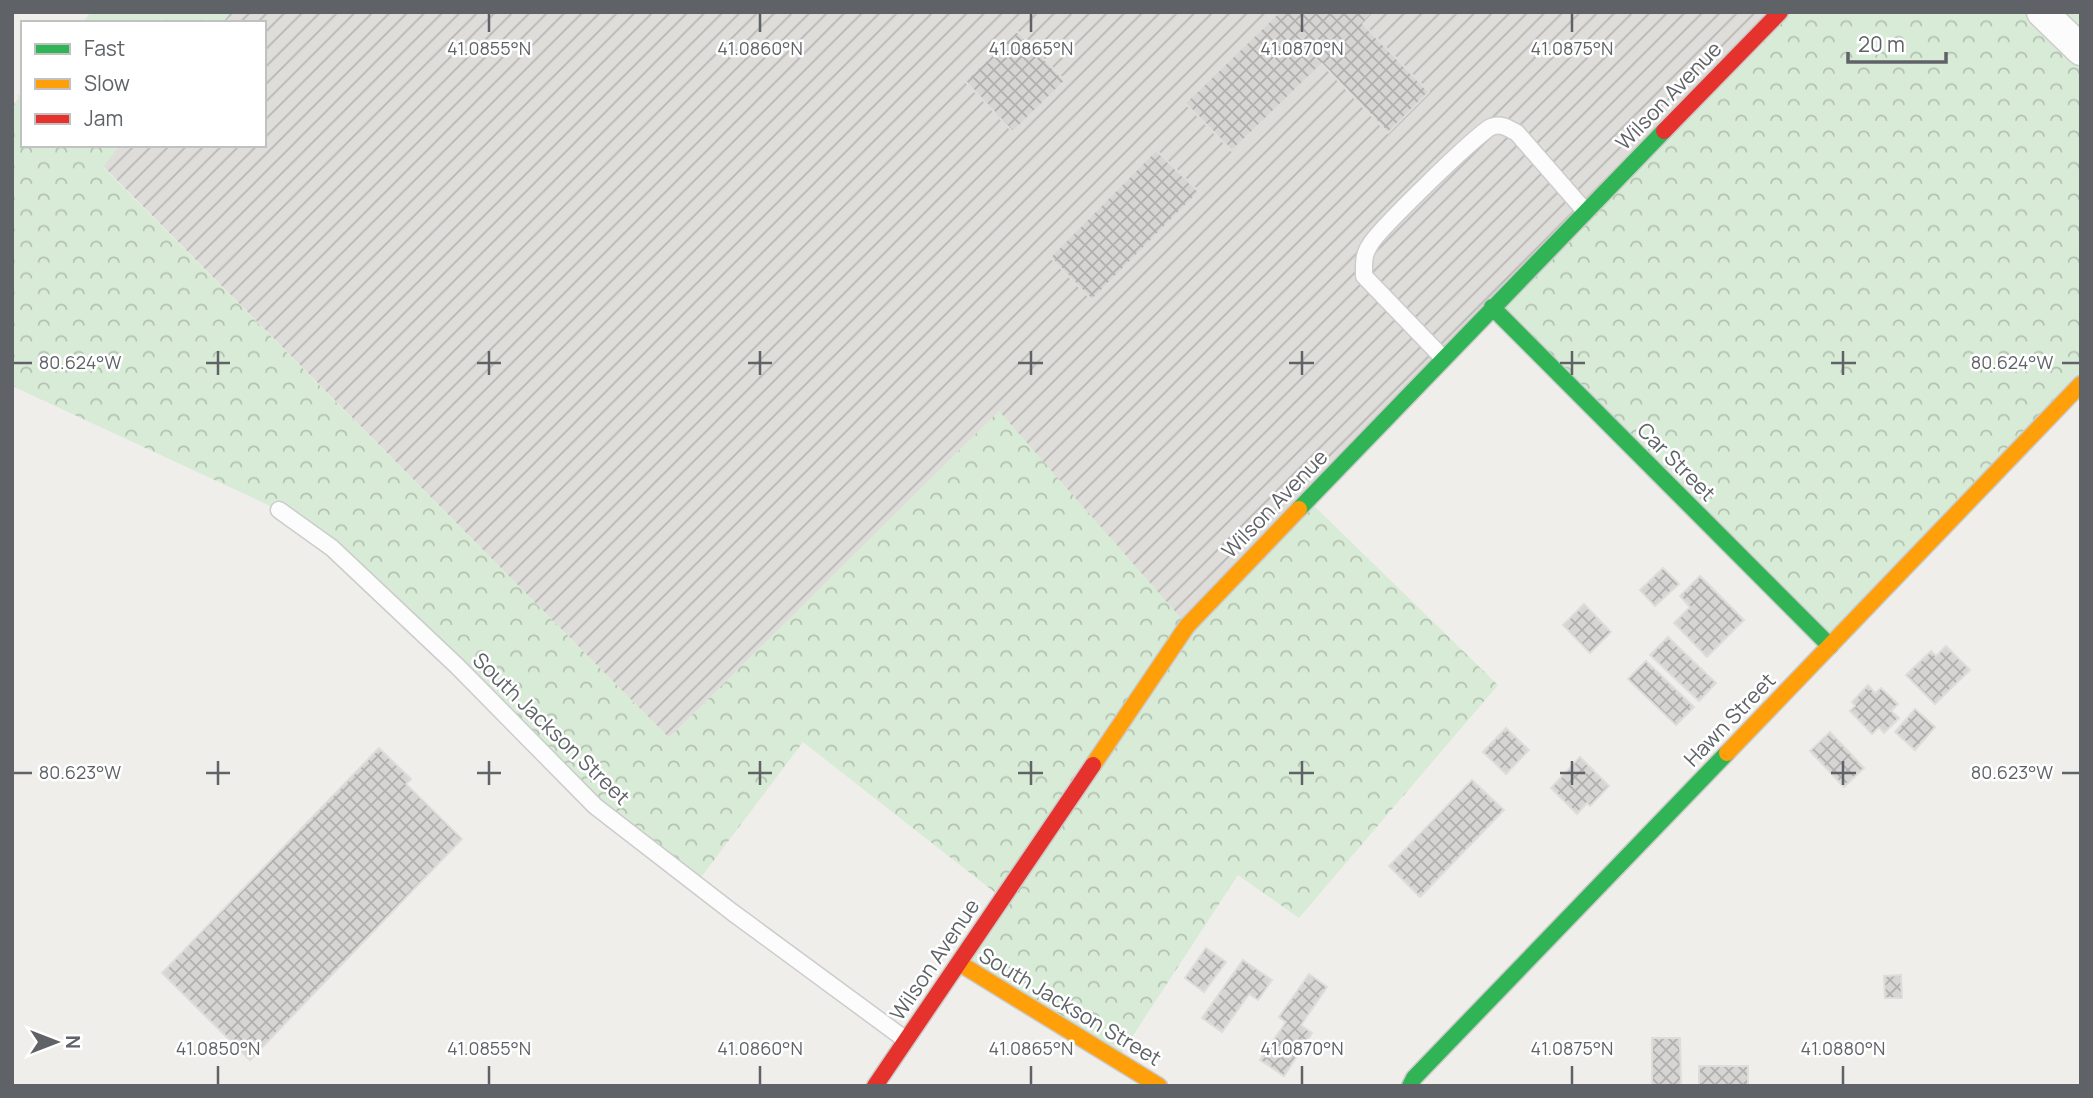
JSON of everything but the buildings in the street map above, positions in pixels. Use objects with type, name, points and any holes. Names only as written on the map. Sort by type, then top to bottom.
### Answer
[{"type":"street","name":"Wilson Avenue","points":[[876,1086],[1187,626],[1492,307],[1780,12]]},
{"type":"street","points":[[2042,12],[2081,50]]},
{"type":"street","name":"Car Street","points":[[1492,307],[1830,646]]},
{"type":"street","name":"Hawn Street","points":[[1410,1086],[1414,1077],[2081,384]]},
{"type":"street","name":"South Jackson Street","points":[[959,963],[1159,1086]]},
{"type":"lane","points":[[1443,358],[1364,276],[1363,258],[1371,242],[1434,178],[1490,127],[1503,125],[1517,133],[1586,211]]},
{"type":"lane","name":"South Jackson Street","points":[[279,510],[332,548],[457,666],[595,806],[732,912],[906,1040]]},
{"type":"shaded area","points":[[231,12],[1780,12],[1187,626],[999,412],[669,738],[103,166],[118,147],[266,147],[266,21],[224,21]]},
{"type":"green space","points":[[91,12],[231,12],[224,21],[84,21]]},
{"type":"green space","points":[[1780,12],[2081,12],[2081,384],[1830,646],[1492,307]]},
{"type":"green space","points":[[21,95],[21,147],[118,147],[103,167],[669,738],[999,411],[1187,625],[1308,500],[1498,685],[1299,918],[1238,875],[1117,1060],[959,963],[1002,898],[803,742],[696,884],[595,806],[457,666],[279,510],[12,386],[12,106]]},
{"type":"railway","points":[[84,21],[91,12]]},
{"type":"railway","points":[[12,106],[21,95]]},
{"type":"traffic: fast","points":[[1299,509],[1664,131]]},
{"type":"traffic: fast","points":[[1492,307],[1830,646]]},
{"type":"traffic: fast","points":[[1410,1086],[1414,1078],[1727,753]]},
{"type":"traffic: slow","points":[[1727,753],[2081,384]]},
{"type":"traffic: slow","points":[[1093,765],[1187,626],[1299,509]]},
{"type":"traffic: slow","points":[[959,963],[1159,1086]]},
{"type":"traffic: jam","points":[[1664,131],[1780,12]]},
{"type":"traffic: jam","points":[[875,1086],[1093,765]]}]
